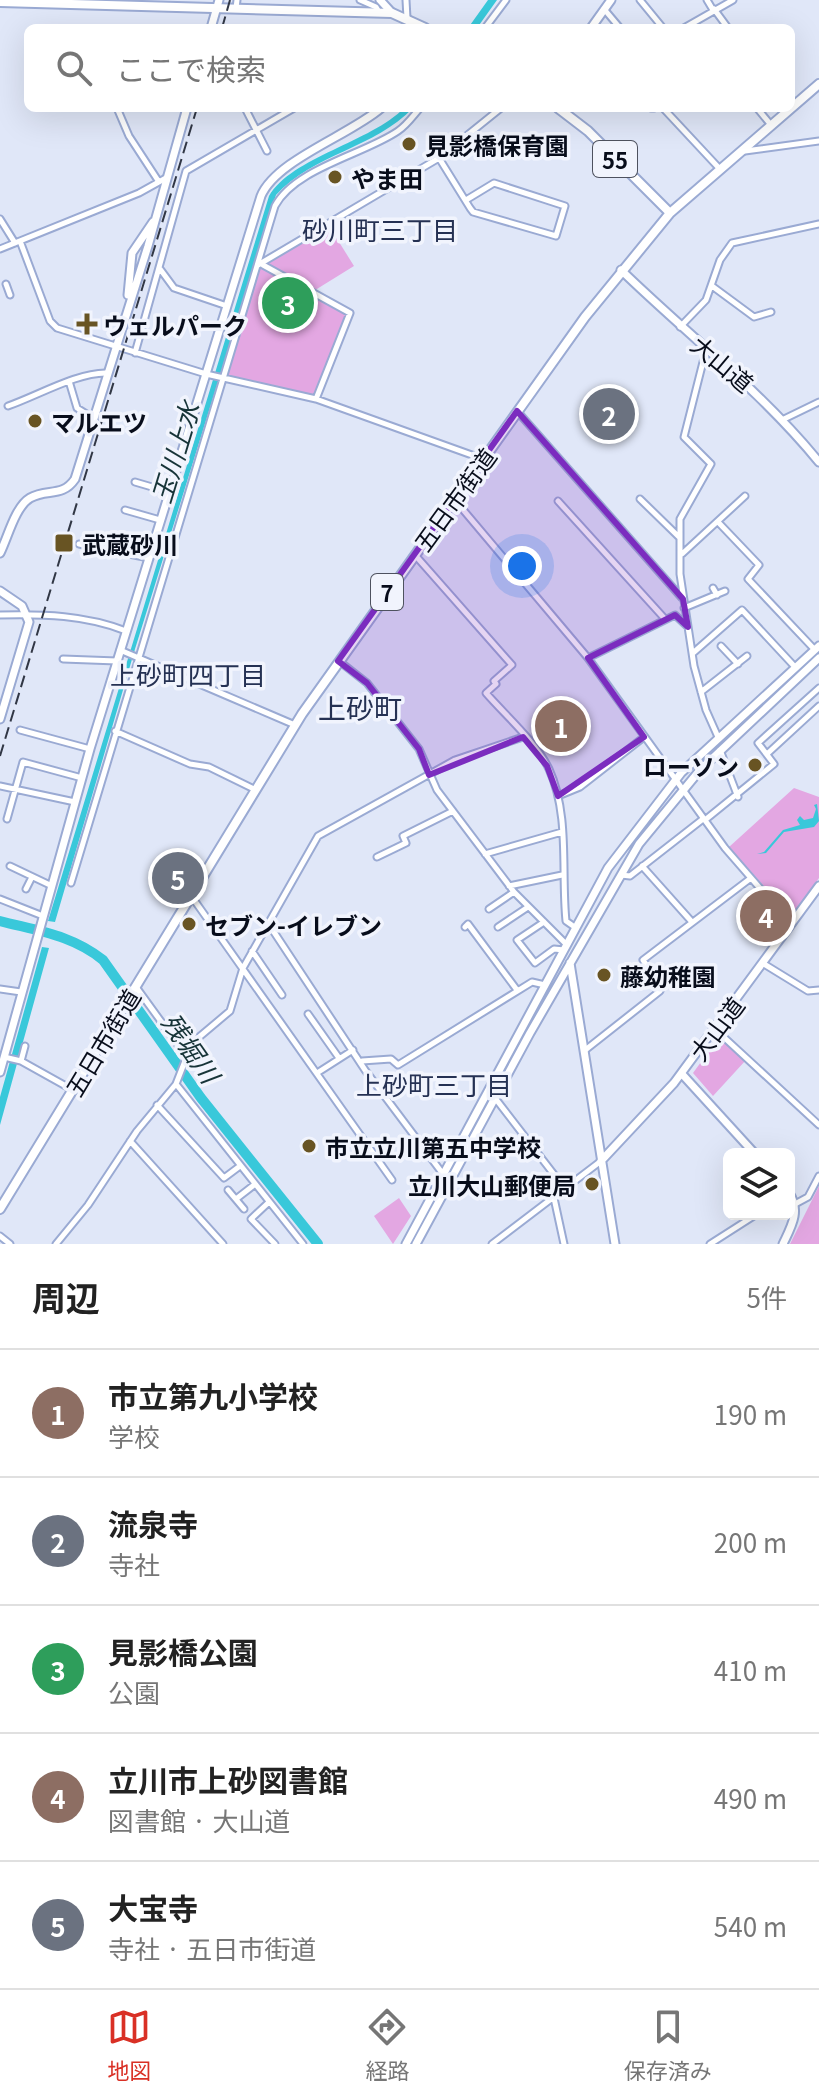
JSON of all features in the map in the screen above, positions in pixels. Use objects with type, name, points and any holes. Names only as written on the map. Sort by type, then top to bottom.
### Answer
[{"type":"main road","points":[[0,2],[236,4],[392,13],[418,24]]},
{"type":"main road","name":"五日市街道","points":[[795,104],[819,84]]},
{"type":"main road","name":"55","points":[[563,112],[588,131],[670,213]]},
{"type":"main road","name":"五日市街道","points":[[0,1209],[295,725],[304,718],[338,661],[414,554],[621,270],[670,213],[718,167],[786,112]]},
{"type":"street","points":[[360,0],[376,7],[379,12]]},
{"type":"street","points":[[380,0],[392,13]]},
{"type":"street","points":[[406,0],[407,18]]},
{"type":"street","points":[[488,24],[506,0]]},
{"type":"street","points":[[594,24],[611,0]]},
{"type":"street","points":[[640,0],[660,24]]},
{"type":"street","points":[[707,0],[725,24]]},
{"type":"street","points":[[691,24],[733,0]]},
{"type":"street","points":[[212,24],[218,4]]},
{"type":"street","points":[[604,9],[617,24]]},
{"type":"street","points":[[119,112],[129,136],[163,180]]},
{"type":"street","points":[[0,553],[28,499],[60,492],[70,486],[186,112]]},
{"type":"street","points":[[247,112],[267,151]]},
{"type":"street","points":[[135,353],[186,171],[286,112]]},
{"type":"street","points":[[0,1072],[7,1058],[21,992],[90,749],[268,183],[361,125],[376,112]]},
{"type":"street","points":[[71,883],[136,656],[281,197],[350,153],[402,129],[417,112]]},
{"type":"street","points":[[260,265],[439,158],[496,112]]},
{"type":"street","points":[[667,112],[718,167]]},
{"type":"street","points":[[760,112],[771,125]]},
{"type":"street","points":[[738,152],[819,141]]},
{"type":"street","points":[[439,158],[473,212],[556,236],[565,206],[494,183],[466,200]]},
{"type":"street","points":[[0,249],[163,180]]},
{"type":"street","points":[[0,219],[18,242],[53,325],[222,378],[316,399],[483,459]]},
{"type":"street","points":[[129,300],[132,253],[154,220]]},
{"type":"street","points":[[680,327],[706,300],[720,260],[732,243],[819,224]]},
{"type":"street","points":[[260,265],[350,313],[316,399]]},
{"type":"street","points":[[159,268],[174,288],[227,306]]},
{"type":"street","name":"大山道","points":[[621,270],[680,327],[749,384],[784,419],[819,462]]},
{"type":"street","points":[[712,286],[754,317],[771,312]]},
{"type":"street","points":[[0,293],[8,289]]},
{"type":"street","points":[[706,350],[684,437],[711,464],[680,519],[680,537],[683,599],[692,653],[701,692],[718,737]]},
{"type":"street","points":[[8,406],[91,373],[107,373]]},
{"type":"street","points":[[69,381],[77,408],[93,418]]},
{"type":"street","points":[[784,419],[819,403]]},
{"type":"street","points":[[517,411],[683,599]]},
{"type":"street","points":[[135,482],[169,492]]},
{"type":"street","points":[[681,555],[745,496]]},
{"type":"street","points":[[454,499],[588,658],[704,819],[791,924]]},
{"type":"street","points":[[640,499],[680,537]]},
{"type":"street","points":[[558,501],[665,619]]},
{"type":"street","points":[[125,510],[160,520]]},
{"type":"street","points":[[718,522],[759,565],[748,579],[818,651]]},
{"type":"street","points":[[79,544],[149,558]]},
{"type":"street","points":[[414,554],[512,665],[486,693],[547,766],[558,796],[566,921],[577,928]]},
{"type":"street","points":[[713,588],[717,595]]},
{"type":"street","points":[[0,591],[20,603],[28,614],[27,636],[0,719]]},
{"type":"street","points":[[684,608],[725,591]]},
{"type":"street","points":[[692,653],[742,610],[795,667]]},
{"type":"street","points":[[0,615],[28,614],[107,623],[126,631]]},
{"type":"street","points":[[588,658],[675,615],[688,627]]},
{"type":"street","points":[[721,646],[738,664]]},
{"type":"street","points":[[122,651],[295,725]]},
{"type":"street","points":[[412,1243],[441,1177],[608,868],[675,780],[795,667],[818,651]]},
{"type":"street","points":[[412,1243],[445,1190],[639,844],[683,789],[818,651]]},
{"type":"street","points":[[701,692],[747,656]]},
{"type":"street","points":[[63,659],[117,661]]},
{"type":"street","points":[[338,661],[367,683],[419,749],[429,775],[509,886],[566,947],[615,1244]]},
{"type":"street","points":[[620,875],[630,876],[738,797],[774,764],[758,743],[819,688]]},
{"type":"street","points":[[767,754],[819,706]]},
{"type":"street","points":[[20,730],[90,749]]},
{"type":"street","points":[[115,731],[190,764],[209,767],[256,790]]},
{"type":"street","points":[[56,1244],[177,1082],[192,1043],[230,1011],[243,968],[318,836],[455,760],[523,737]]},
{"type":"street","points":[[558,796],[580,787],[644,737]]},
{"type":"street","points":[[720,750],[738,797]]},
{"type":"street","points":[[7,819],[23,762],[82,778]]},
{"type":"street","points":[[0,786],[75,802]]},
{"type":"street","points":[[377,857],[406,843],[403,836],[453,811]]},
{"type":"street","points":[[485,854],[562,832]]},
{"type":"street","points":[[10,866],[52,886]]},
{"type":"street","points":[[642,866],[692,922]]},
{"type":"street","points":[[509,886],[562,875]]},
{"type":"street","points":[[26,889],[32,877]]},
{"type":"street","points":[[583,1051],[660,991],[661,987],[643,960],[751,878]]},
{"type":"street","name":"大山道","points":[[601,1161],[650,1112],[682,1074],[819,886]]},
{"type":"street","points":[[489,909],[514,892]]},
{"type":"street","points":[[191,897],[392,1180]]},
{"type":"street","points":[[0,899],[42,920]]},
{"type":"street","points":[[498,927],[528,907]]},
{"type":"street","points":[[544,922],[517,940],[535,963],[554,949],[566,947]]},
{"type":"street","points":[[268,923],[446,1184],[445,1190]]},
{"type":"street","points":[[465,927],[468,924],[517,990]]},
{"type":"street","points":[[252,951],[282,995]]},
{"type":"street","points":[[764,964],[808,991],[819,992]]},
{"type":"street","points":[[361,1061],[391,1059],[398,1065],[517,990],[532,982],[546,985]]},
{"type":"street","points":[[0,989],[21,992]]},
{"type":"street","points":[[135,989],[181,1049],[189,1052]]},
{"type":"street","points":[[308,1014],[312,1026],[339,1058]]},
{"type":"street","points":[[716,1030],[819,1125]]},
{"type":"street","points":[[20,1061],[25,1046]]},
{"type":"street","points":[[317,1073],[353,1049]]},
{"type":"street","points":[[7,1058],[20,1061],[73,1090]]},
{"type":"street","points":[[682,1074],[750,1148]]},
{"type":"street","points":[[177,1082],[254,1185],[303,1244]]},
{"type":"street","points":[[495,1098],[566,1190]]},
{"type":"street","points":[[157,1105],[224,1178],[240,1166]]},
{"type":"street","points":[[130,1141],[223,1244]]},
{"type":"street","points":[[492,1244],[601,1161]]},
{"type":"street","points":[[795,1204],[808,1197],[819,1176]]},
{"type":"street","points":[[236,1199],[254,1185]]},
{"type":"street","points":[[228,1190],[244,1209]]},
{"type":"street","points":[[554,1198],[564,1244]]},
{"type":"street","points":[[268,1203],[251,1219],[275,1244]]},
{"type":"street","points":[[710,1244],[718,1242],[749,1220]]},
{"type":"street","points":[[783,1244],[794,1220]]},
{"type":"street","points":[[505,1235],[509,1244]]},
{"type":"street","points":[[0,1236],[10,1244]]},
{"type":"highlighted area","points":[[517,411],[683,599],[688,627],[675,615],[588,658],[644,737],[558,796],[547,766],[523,737],[429,775],[419,749],[367,683],[338,661]]},
{"type":"shaded area","points":[[329,226],[354,266],[312,292],[347,314],[316,396],[223,376],[259,267]]},
{"type":"shaded area","points":[[794,788],[819,797],[819,878],[794,913],[788,913],[729,847]]},
{"type":"shaded area","points":[[720,1036],[746,1060],[713,1096],[693,1073]]},
{"type":"shaded area","points":[[819,1186],[819,1244],[790,1244]]},
{"type":"shaded area","points":[[399,1198],[411,1216],[393,1244],[374,1216]]},
{"type":"water","points":[[488,0],[497,0],[480,24],[471,24]]},
{"type":"water","points":[[399,112],[409,112],[381,133],[308,170],[276,195],[135,649],[55,922],[48,921],[269,196],[280,182],[295,171]]},
{"type":"water","points":[[817,804],[819,821],[814,827],[784,832],[766,853],[757,854],[764,852],[783,830],[800,825],[797,820],[800,816],[804,820],[813,818],[814,805]]},
{"type":"water","points":[[42,947],[49,948],[0,1125],[0,1097]]},
{"type":"waterway","name":"残堀川","points":[[0,921],[67,939],[103,960],[201,1098],[318,1244]]},
{"type":"railway","points":[[223,24],[230,0]]},
{"type":"railway","points":[[0,756],[196,112]]},
{"type":"place","name":"見影橋保育園","points":[[409,144]]},
{"type":"place","name":"やま田","points":[[335,177]]},
{"type":"place","name":"見影橋公園","points":[[288,303]]},
{"type":"place","name":"ウェルパーク","points":[[87,324]]},
{"type":"place","name":"流泉寺","points":[[609,414]]},
{"type":"place","name":"マルエツ","points":[[35,421]]},
{"type":"place","name":"武蔵砂川","points":[[64,543]]},
{"type":"place","name":"市立第九小学校","points":[[561,726]]},
{"type":"place","name":"ローソン","points":[[755,765]]},
{"type":"place","name":"大宝寺","points":[[178,878]]},
{"type":"place","name":"立川市上砂図書館","points":[[766,916]]},
{"type":"place","name":"セブン-イレブン","points":[[189,924]]},
{"type":"place","name":"藤幼稚園","points":[[604,975]]},
{"type":"place","name":"市立立川第五中学校","points":[[309,1146]]},
{"type":"place","name":"立川大山郵便局","points":[[592,1184]]},
{"type":"district","name":"砂川町三丁目","points":[[380,228]]},
{"type":"district","name":"上砂町四丁目","points":[[188,673]]},
{"type":"district","name":"上砂町","points":[[360,707]]},
{"type":"district","name":"上砂町三丁目","points":[[434,1083]]},
{"type":"water label","name":"玉川上水","points":[[174,452]]}]
